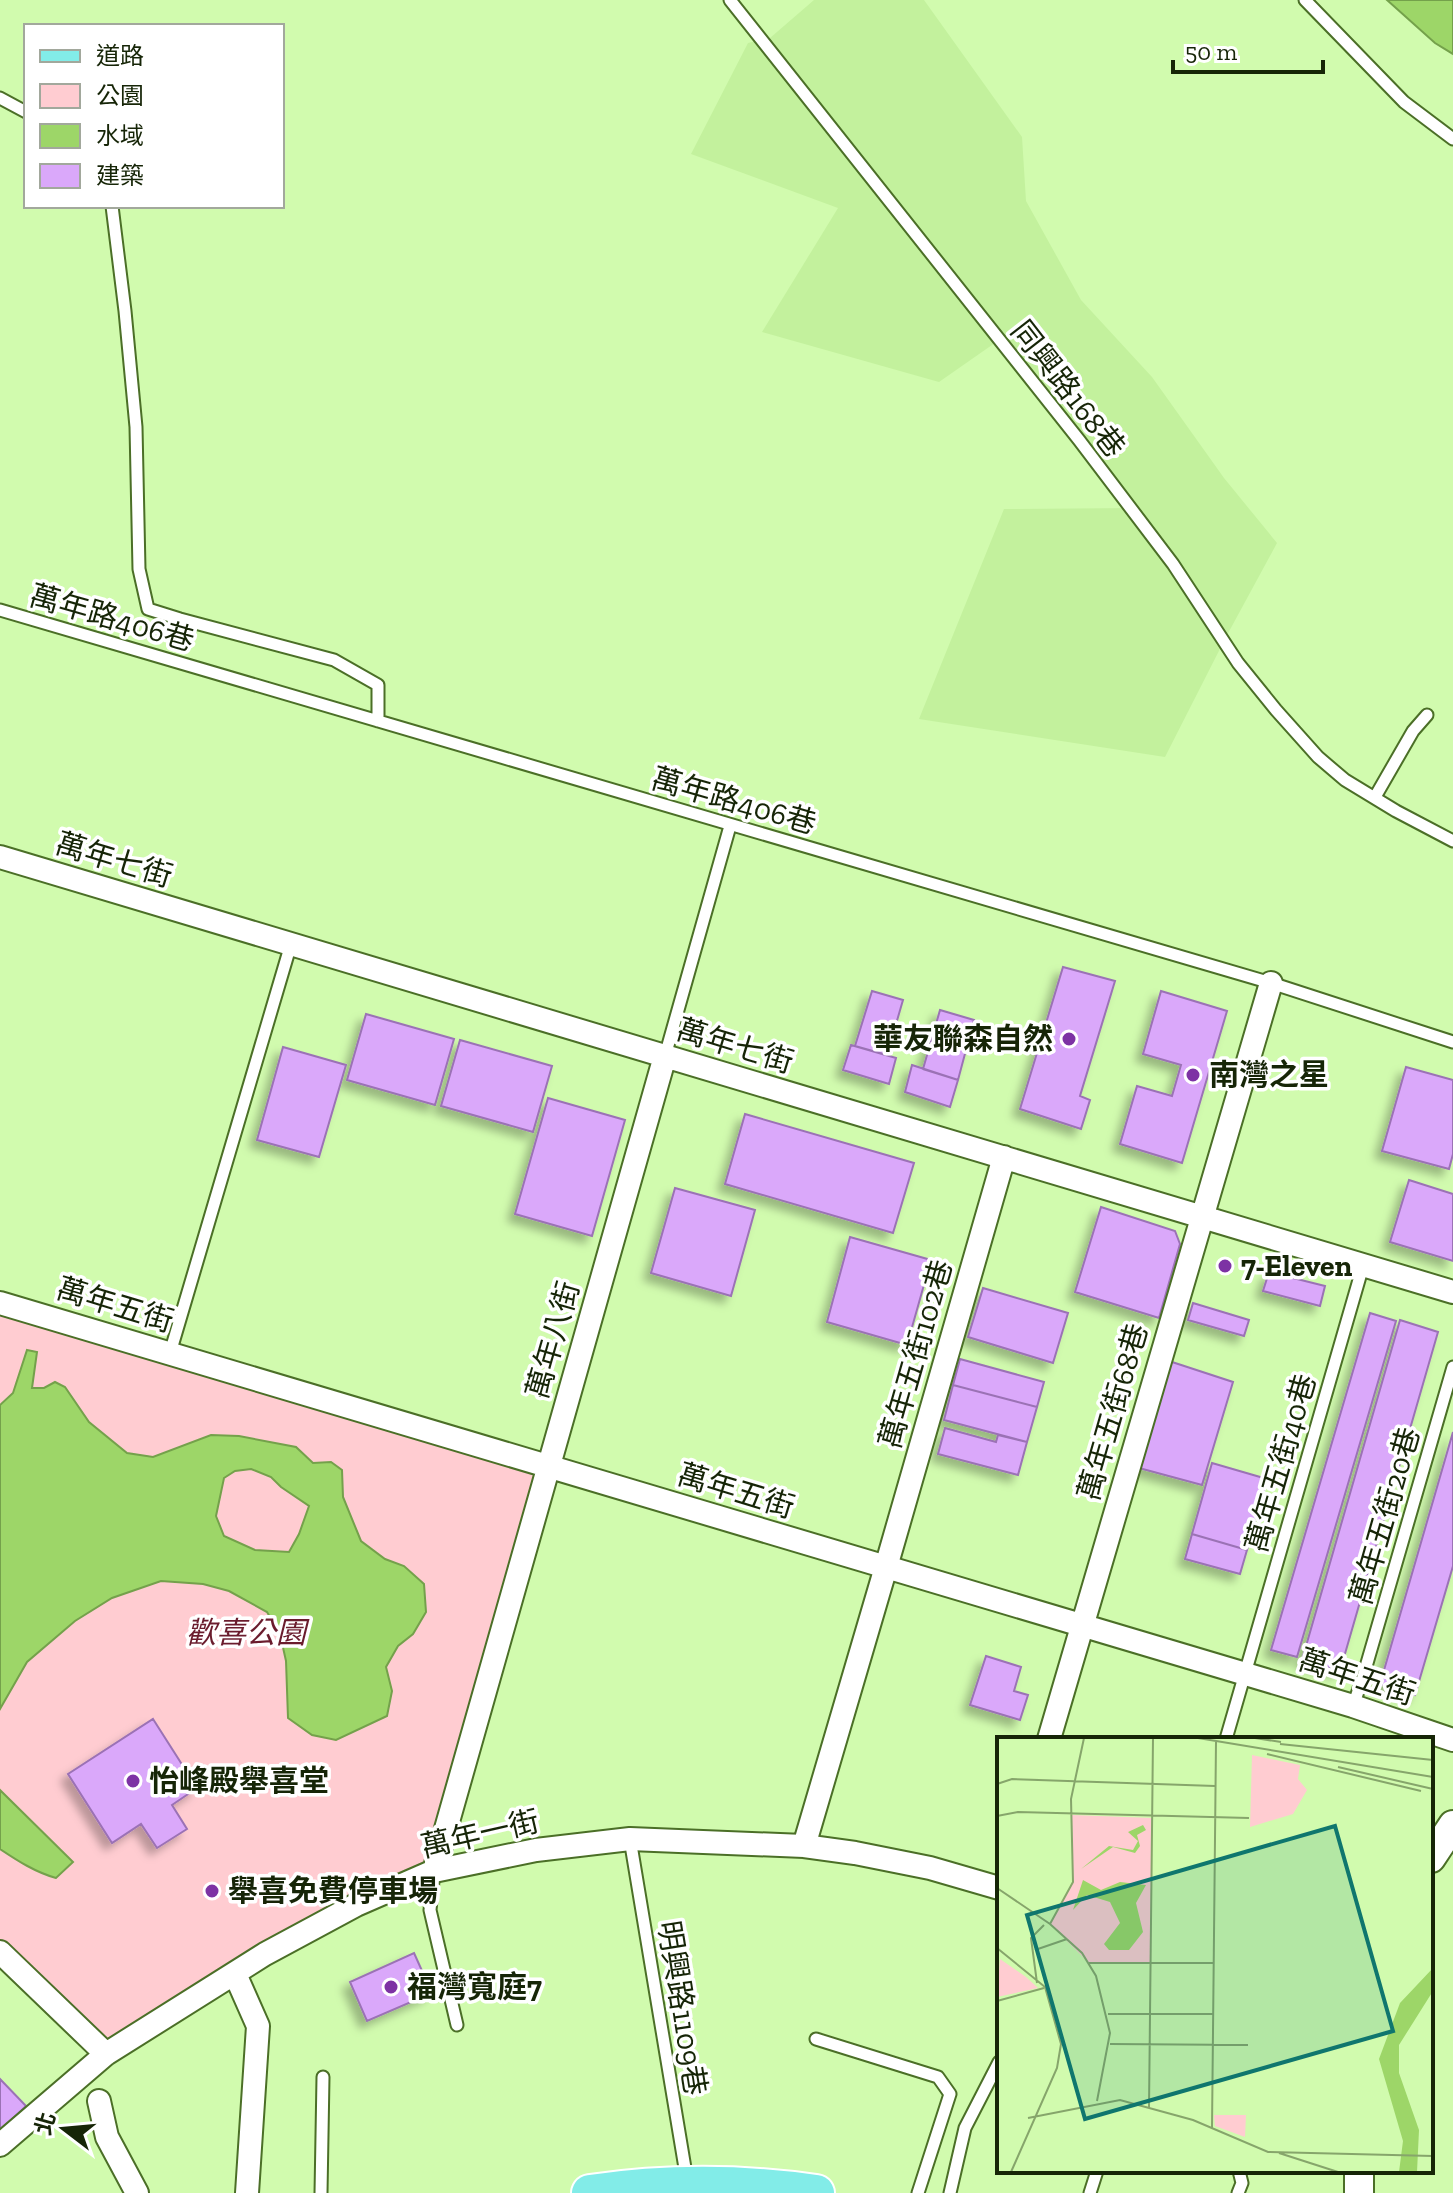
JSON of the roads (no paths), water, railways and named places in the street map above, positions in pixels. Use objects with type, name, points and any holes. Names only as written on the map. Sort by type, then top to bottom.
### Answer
[{"type":"main road","points":[[590,2193],[655,2185],[717,2183],[816,2193]]},
{"type":"street","name":"萬年七街","points":[[0,857],[1453,1292]]},
{"type":"street","name":"萬年五街68巷","points":[[1050,1737],[1271,983]]},
{"type":"street","name":"萬年八街","points":[[434,1871],[665,1056]]},
{"type":"street","name":"萬年五街102巷","points":[[804,1846],[1004,1157]]},
{"type":"street","name":"萬年五街","points":[[0,1303],[1353,1706],[1453,1740]]},
{"type":"street","points":[[1433,1855],[1453,1825]]},
{"type":"street","name":"萬年一街","points":[[0,2145],[106,2054],[265,1954],[356,1905],[434,1871],[536,1850],[630,1839],[804,1846],[930,1868],[997,1887]]},
{"type":"street","points":[[0,1952],[106,2054]]},
{"type":"street","points":[[235,1974],[258,2026],[247,2193]]},
{"type":"street","points":[[99,2101],[107,2137],[137,2193]]},
{"type":"lane","name":"同興路168巷","points":[[730,0],[1079,440],[1173,564],[1238,663],[1318,757],[1345,780],[1453,841]]},
{"type":"lane","points":[[1305,0],[1404,102],[1453,139]]},
{"type":"lane","points":[[0,98],[24,111]]},
{"type":"lane","points":[[112,208],[136,427],[139,569],[148,609],[334,660],[378,685],[378,721]]},
{"type":"lane","name":"萬年路406巷","points":[[0,610],[1271,983],[1453,1042]]},
{"type":"lane","points":[[1375,797],[1413,731],[1427,715]]},
{"type":"lane","name":"萬年八街","points":[[665,1056],[730,826]]},
{"type":"lane","points":[[170,1353],[291,944]]},
{"type":"lane","name":"萬年五街40巷","points":[[1227,1737],[1363,1266]]},
{"type":"lane","name":"萬年五街20巷","points":[[1353,1706],[1453,1367]]},
{"type":"lane","name":"明興路1109巷","points":[[630,1839],[687,2184]]},
{"type":"lane","points":[[434,1871],[430,1910],[457,2025]]},
{"type":"lane","points":[[816,2039],[938,2077],[950,2094],[918,2193]]},
{"type":"lane","points":[[950,2193],[965,2128],[997,2066]]},
{"type":"lane","points":[[321,2193],[323,2077]]},
{"type":"lane","points":[[1090,2193],[1096,2173]]},
{"type":"water","points":[[1387,0],[1453,0],[1453,54],[1435,43]]},
{"type":"water","points":[[27,1350],[37,1352],[32,1388],[44,1388],[55,1382],[65,1387],[89,1422],[127,1453],[153,1457],[211,1435],[239,1436],[296,1447],[313,1463],[331,1462],[342,1470],[343,1497],[361,1541],[385,1559],[404,1566],[424,1584],[426,1612],[413,1634],[398,1646],[386,1667],[392,1691],[387,1716],[336,1740],[312,1735],[288,1718],[286,1661],[280,1634],[267,1612],[229,1591],[203,1584],[161,1581],[112,1598],[75,1621],[27,1662],[0,1709],[0,1405],[13,1393]],"holes":[[[251,1469],[271,1477],[309,1506],[289,1552],[255,1550],[224,1536],[216,1516],[224,1478],[235,1471]]]},
{"type":"water","points":[[0,1790],[73,1862],[56,1878],[0,1849]]},
{"type":"place","name":"華友聯森自然","points":[[1069,1039]]},
{"type":"place","name":"南灣之星","points":[[1193,1075]]},
{"type":"place","name":"7-Eleven","points":[[1225,1266]]},
{"type":"place","name":"怡峰殿舉喜堂","points":[[133,1781]]},
{"type":"place","name":"舉喜免費停車場","points":[[212,1891]]},
{"type":"place","name":"福灣寬庭7","points":[[391,1987]]},
{"type":"park label","name":"歡喜公園","points":[[246,1633]]}]
